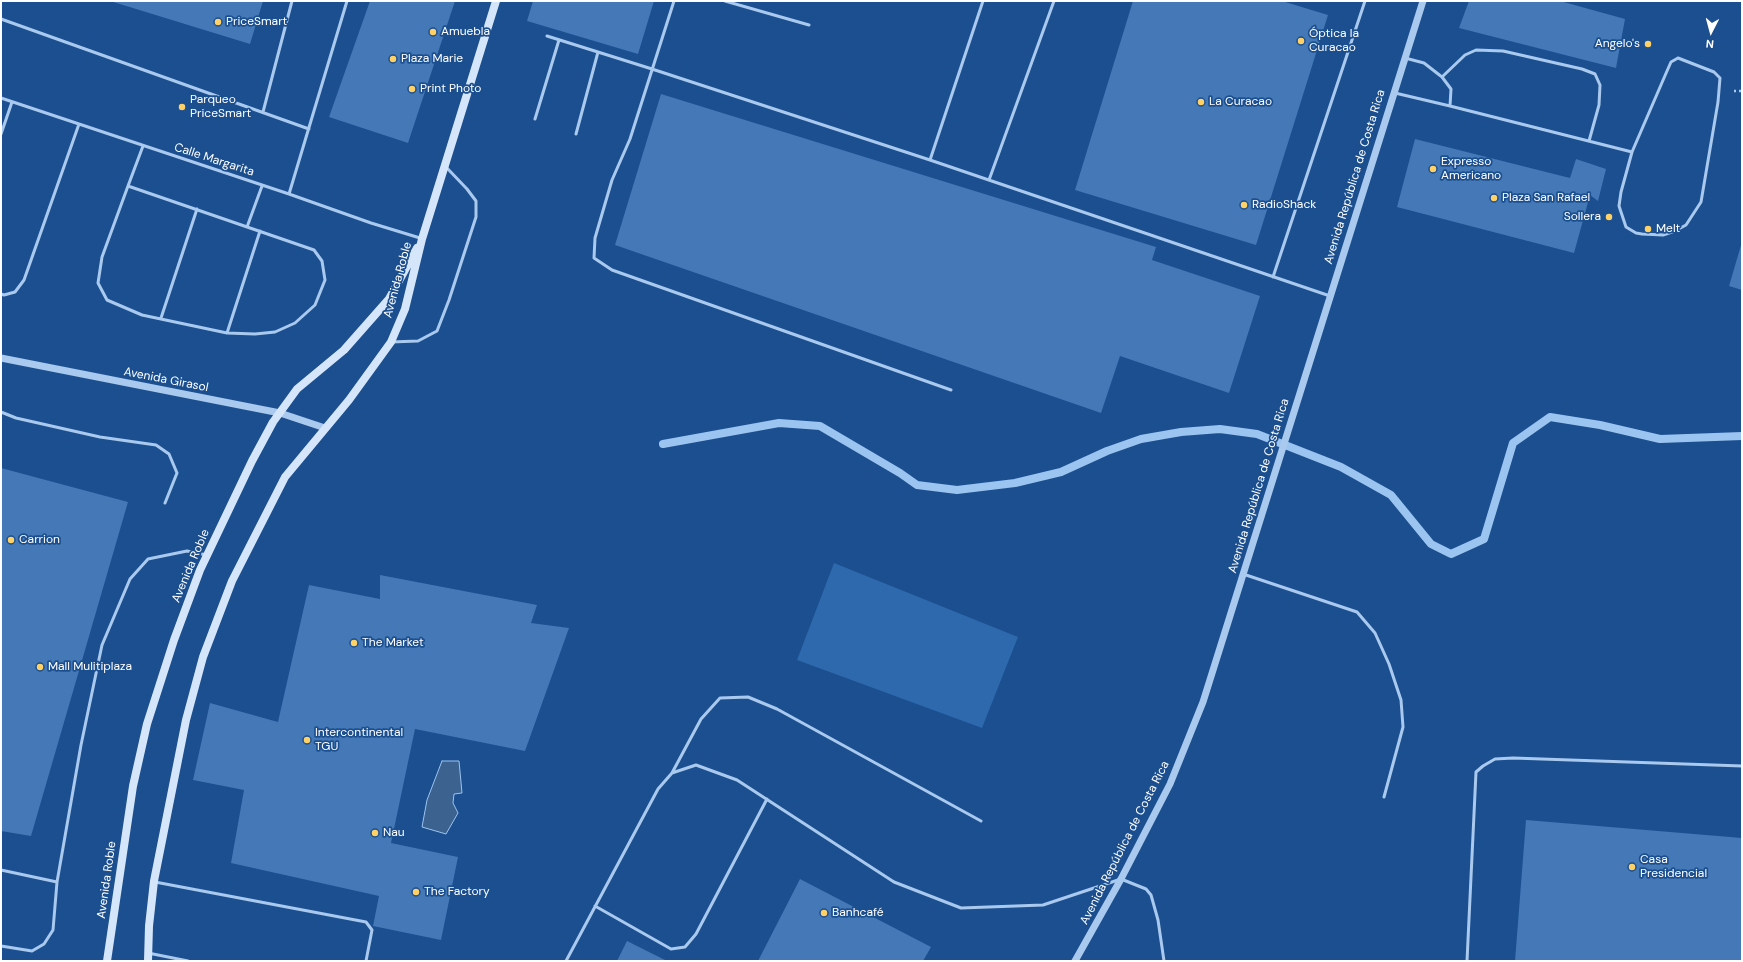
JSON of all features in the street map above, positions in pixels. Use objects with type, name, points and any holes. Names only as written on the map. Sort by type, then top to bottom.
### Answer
[{"type":"main road","name":"Avenida Roble","points":[[148,957],[154,882],[186,720],[203,657],[232,581],[285,478],[349,400],[391,342],[405,309],[422,239],[496,1]]},
{"type":"main road","name":"Avenida Roble","points":[[107,961],[133,786],[147,724],[174,640],[200,570],[252,461],[273,422],[297,389],[344,350],[389,299],[422,239]]},
{"type":"street","name":"Avenida República de Costa Rica","points":[[1075,961],[1121,878],[1170,784],[1203,702],[1422,1]]},
{"type":"street","name":"Avenida Girasol","points":[[1,358],[280,413],[325,428]]},
{"type":"lane","points":[[263,112],[292,1]]},
{"type":"lane","points":[[289,194],[347,1]]},
{"type":"lane","points":[[674,1],[630,139],[612,180],[595,238],[594,258],[612,270],[951,390]]},
{"type":"lane","points":[[725,1],[809,25]]},
{"type":"lane","points":[[930,160],[983,1]]},
{"type":"lane","points":[[988,180],[1054,1]]},
{"type":"lane","points":[[1273,277],[1365,1]]},
{"type":"lane","points":[[1,18],[308,129]]},
{"type":"lane","points":[[547,36],[930,160],[1330,296]]},
{"type":"lane","points":[[535,118],[559,40]]},
{"type":"lane","points":[[1442,77],[1465,55],[1476,50],[1503,51],[1582,69],[1595,74],[1600,85],[1599,105],[1589,142]]},
{"type":"lane","points":[[576,134],[598,52]]},
{"type":"lane","points":[[1404,58],[1424,63],[1442,77],[1451,89],[1450,106]]},
{"type":"lane","points":[[1678,58],[1682,59],[1718,75],[1720,90],[1701,202],[1686,225],[1663,235],[1636,233],[1626,227],[1619,206],[1621,192],[1632,152],[1671,62],[1678,58]]},
{"type":"lane","points":[[1393,93],[1632,152]]},
{"type":"lane","name":"Calle Margarita","points":[[1,98],[289,194],[371,224],[422,239]]},
{"type":"lane","points":[[1,134],[12,102]]},
{"type":"lane","points":[[1,294],[4,295],[15,292],[24,280],[79,124]]},
{"type":"lane","points":[[128,186],[314,250],[322,261],[325,280],[315,305],[295,323],[275,332],[227,333],[142,315],[107,300],[98,283],[102,257],[128,186],[143,146]]},
{"type":"lane","points":[[391,342],[418,341],[437,331],[449,300],[476,217],[476,201],[445,165]]},
{"type":"lane","points":[[246,227],[262,186]]},
{"type":"lane","points":[[161,318],[197,209]]},
{"type":"lane","points":[[227,333],[260,231]]},
{"type":"lane","points":[[1,412],[16,418],[100,437],[156,445],[169,454],[177,473],[165,503]]},
{"type":"lane","points":[[1,946],[32,951],[44,944],[53,930],[57,882],[81,745],[102,646],[130,579],[148,559],[187,551],[207,555]]},
{"type":"lane","points":[[1243,574],[1357,612],[1374,633],[1389,664],[1401,700],[1403,727],[1384,796]]},
{"type":"lane","points":[[566,961],[658,789],[672,773],[701,719],[720,698],[748,697],[777,708],[981,821]]},
{"type":"lane","points":[[1467,961],[1476,772],[1483,766],[1495,759],[1513,758],[1742,766]]},
{"type":"lane","points":[[672,773],[696,765],[737,780],[894,882],[961,908],[1043,905],[1121,878],[1146,889],[1151,895],[1158,920],[1164,961]]},
{"type":"lane","points":[[595,906],[671,949],[685,947],[696,934],[767,799]]},
{"type":"lane","points":[[1,870],[57,882]]},
{"type":"lane","points":[[154,882],[366,922],[372,930],[366,961]]},
{"type":"lane","points":[[148,957],[188,961]]},
{"type":"shaded area","points":[[834,563],[1018,637],[982,728],[797,660]]},
{"type":"shaded area","points":[[442,761],[459,761],[462,793],[454,794],[453,803],[458,813],[446,834],[422,827],[427,800]]},
{"type":"building","name":"PriceSmart","points":[[110,1],[263,1],[250,44]]},
{"type":"building","name":"Plaza Marie","points":[[370,1],[455,1],[408,143],[329,117]]},
{"type":"building","points":[[533,1],[654,1],[638,54],[527,21]]},
{"type":"building","name":"La Curacao","points":[[1133,1],[1282,1],[1328,15],[1256,245],[1075,190]]},
{"type":"building","points":[[1469,1],[1560,1],[1625,19],[1616,68],[1459,28]]},
{"type":"building","points":[[661,94],[1156,247],[1152,260],[1260,296],[1229,393],[1120,356],[1101,413],[615,245]]},
{"type":"building","name":"Plaza San Rafael","points":[[1415,139],[1570,178],[1576,159],[1606,169],[1598,201],[1590,195],[1574,253],[1397,207]]},
{"type":"building","points":[[1742,242],[1742,290],[1729,286]]},
{"type":"building","name":"Mall Mulitiplaza","points":[[1,468],[128,502],[31,836],[1,831]]},
{"type":"building","name":"Intercontinental TGU","points":[[380,575],[537,605],[531,623],[569,628],[525,751],[415,729],[391,843],[458,857],[441,940],[373,926],[379,896],[231,863],[244,790],[193,780],[210,703],[278,722],[309,585],[380,599]]},
{"type":"building","name":"Casa Presidencial","points":[[1526,820],[1742,838],[1742,961],[1515,961]]},
{"type":"building","name":"Banhcafé","points":[[800,879],[931,947],[923,961],[758,961]]},
{"type":"building","points":[[627,941],[667,961],[617,961]]},
{"type":"waterway","points":[[663,444],[779,423],[820,426],[900,473],[917,485],[957,490],[1015,483],[1061,472],[1107,451],[1141,439],[1181,432],[1220,429],[1257,434],[1341,467],[1391,495],[1431,544],[1451,554],[1484,539],[1513,443],[1550,417],[1600,425],[1660,439],[1742,436]]},
{"type":"place","name":"PriceSmart","points":[[218,22]]},
{"type":"place","name":"Amuebla","points":[[433,32]]},
{"type":"place","name":"Óptica la Curacao","points":[[1301,41]]},
{"type":"place","name":"Angelo's","points":[[1648,44]]},
{"type":"place","name":"Plaza Marie","points":[[393,59]]},
{"type":"place","name":"Print Photo","points":[[412,89]]},
{"type":"place","name":"La Curacao","points":[[1201,102]]},
{"type":"place","name":"Parqueo PriceSmart","points":[[182,107]]},
{"type":"place","name":"Expresso Americano","points":[[1433,169]]},
{"type":"place","name":"Plaza San Rafael","points":[[1494,198]]},
{"type":"place","name":"RadioShack","points":[[1244,205]]},
{"type":"place","name":"Sollera","points":[[1609,217]]},
{"type":"place","name":"Melt","points":[[1648,229]]},
{"type":"place","name":"Carrion","points":[[11,540]]},
{"type":"place","name":"The Market","points":[[354,643]]},
{"type":"place","name":"Mall Mulitiplaza","points":[[40,667]]},
{"type":"place","name":"Intercontinental TGU","points":[[307,740]]},
{"type":"place","name":"Nau","points":[[375,833]]},
{"type":"place","name":"Casa Presidencial","points":[[1632,867]]},
{"type":"place","name":"The Factory","points":[[416,892]]},
{"type":"place","name":"Banhcafé","points":[[824,913]]}]
